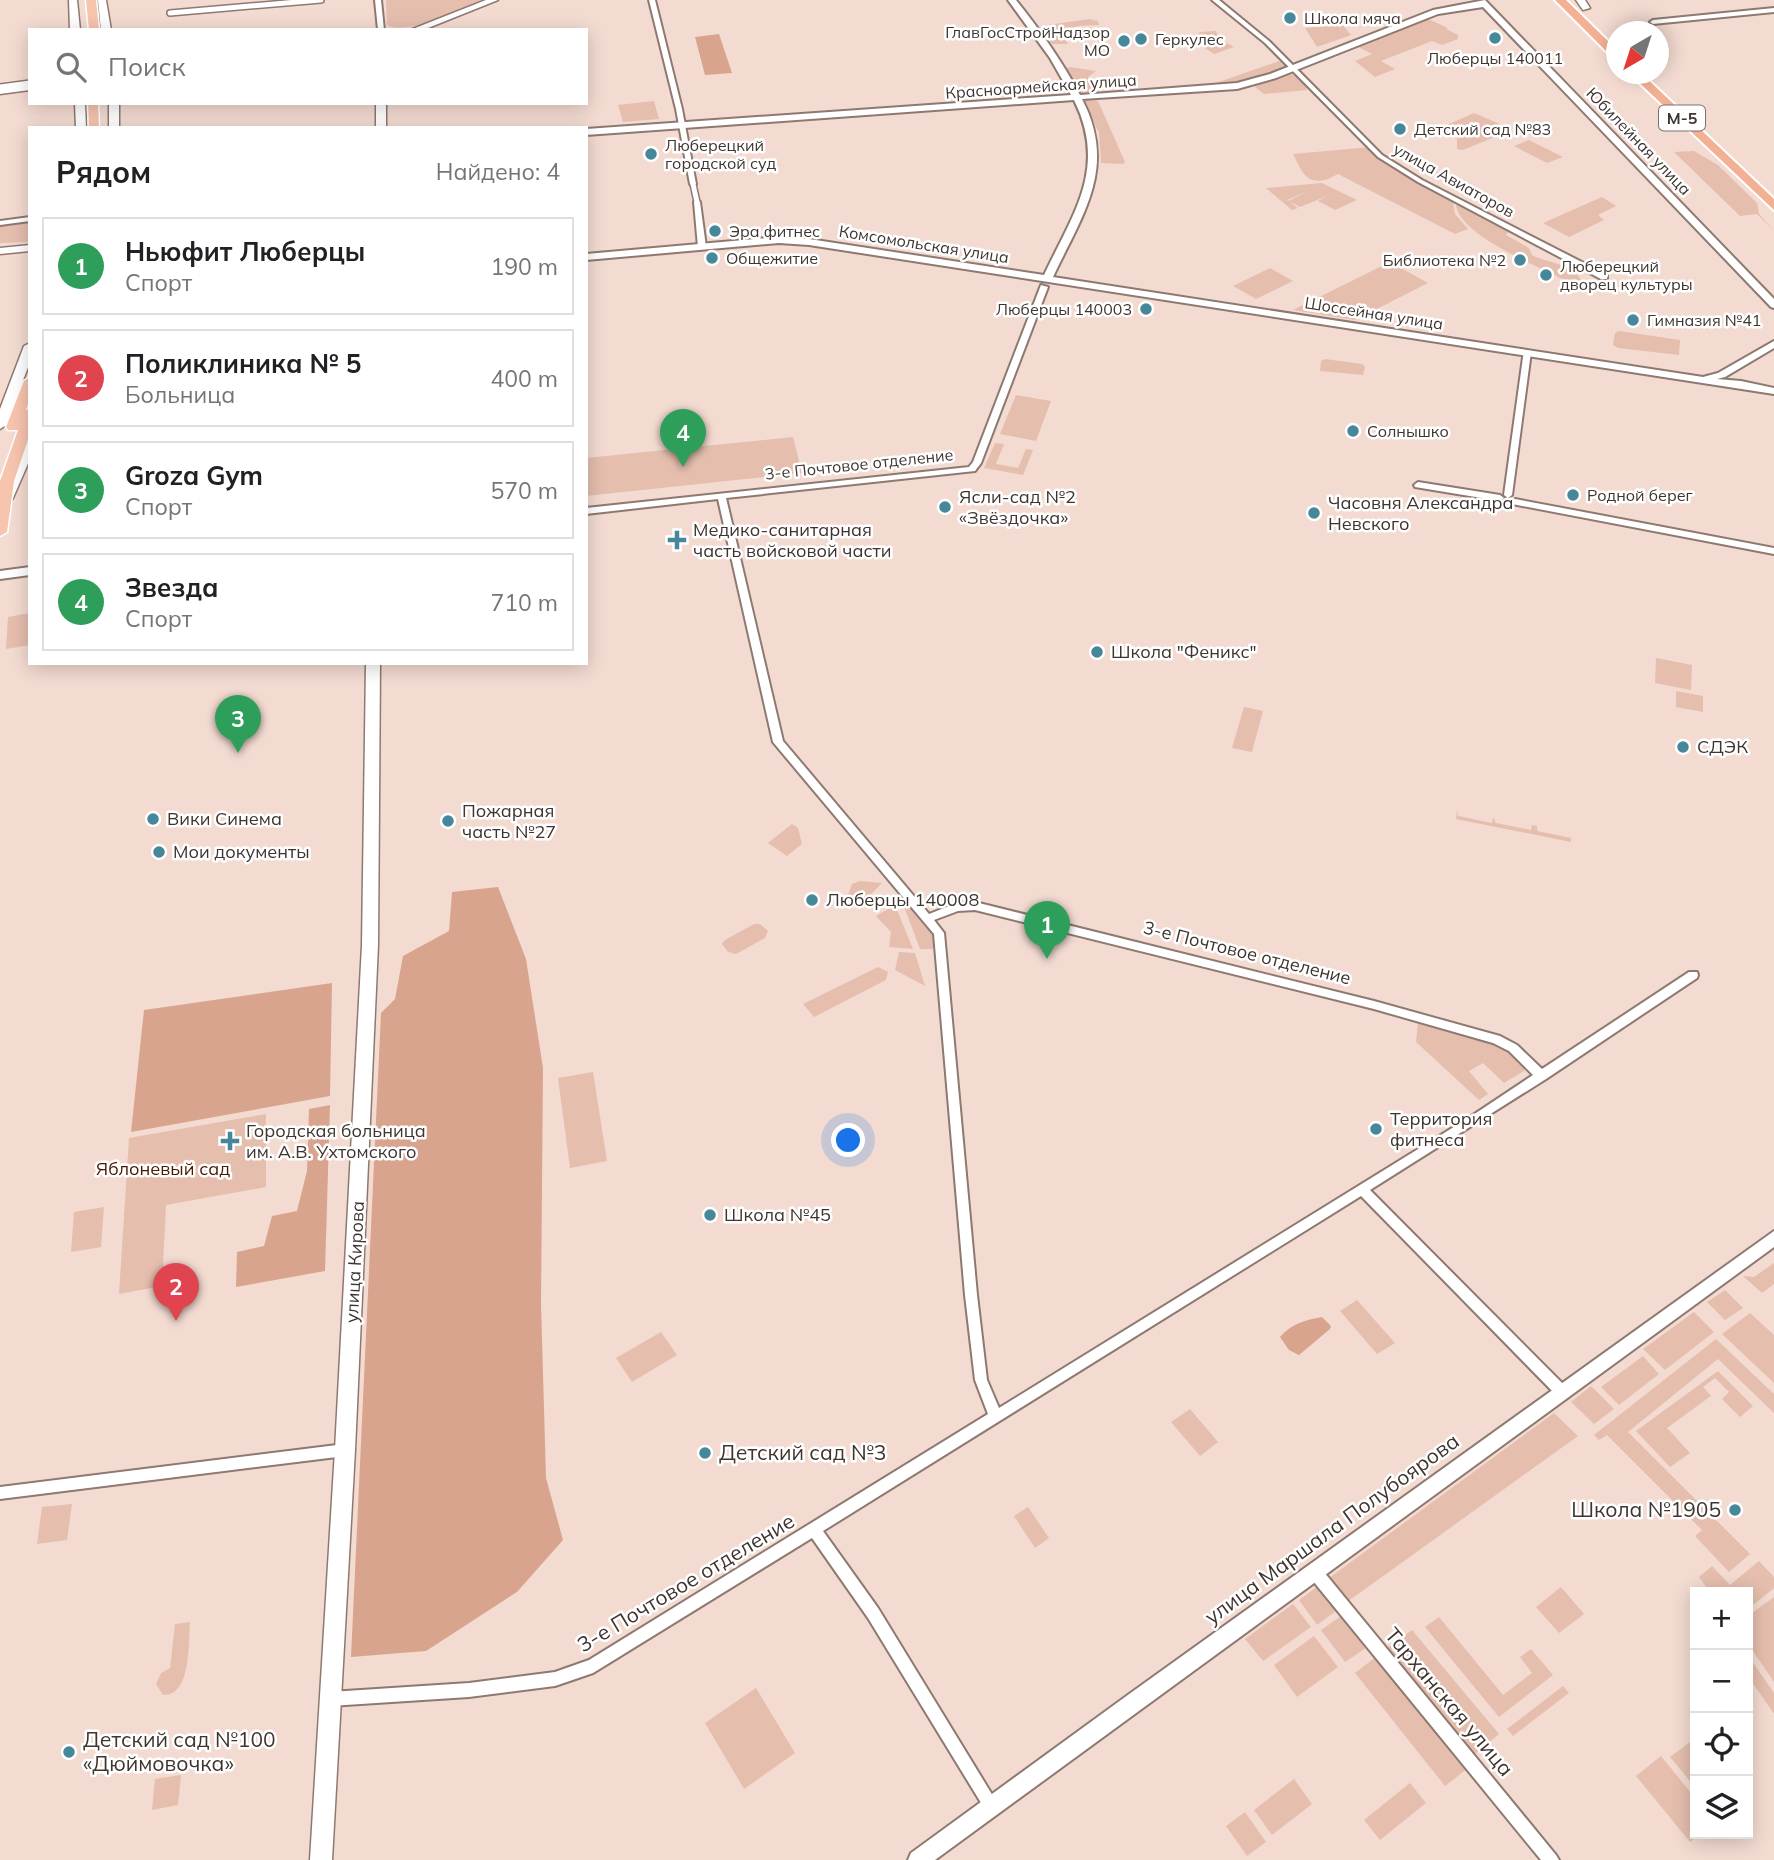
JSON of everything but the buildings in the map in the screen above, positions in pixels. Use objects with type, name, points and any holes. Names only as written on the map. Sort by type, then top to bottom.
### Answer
[{"type":"highway","points":[[1560,0],[1606,45]]},
{"type":"highway","points":[[1581,3],[1596,18]]},
{"type":"highway","name":"М-5","points":[[1646,84],[1774,206]]},
{"type":"highway","name":"М-5","points":[[1665,84],[1774,189]]},
{"type":"main road","points":[[73,0],[75,28]]},
{"type":"main road","points":[[82,0],[86,28]]},
{"type":"main road","points":[[91,0],[94,28]]},
{"type":"main road","points":[[102,0],[106,28]]},
{"type":"main road","points":[[419,28],[494,0]]},
{"type":"main road","points":[[0,91],[28,86]]},
{"type":"main road","points":[[80,105],[81,126]]},
{"type":"main road","points":[[93,105],[94,126]]},
{"type":"main road","points":[[102,105],[103,126]]},
{"type":"main road","points":[[114,105],[114,126]]},
{"type":"main road","points":[[381,105],[381,126]]},
{"type":"main road","points":[[2,248],[28,246]]},
{"type":"main road","points":[[0,425],[28,351]]},
{"type":"main road","points":[[0,464],[28,387]]},
{"type":"main road","points":[[0,532],[14,459],[28,419]]},
{"type":"main road","points":[[3,507],[28,449]]},
{"type":"main road","name":"улица Кирова","points":[[321,1860],[370,945],[373,665]]},
{"type":"street","points":[[170,13],[321,0]]},
{"type":"street","points":[[378,0],[381,27]]},
{"type":"street","points":[[652,0],[693,184],[702,247]]},
{"type":"street","points":[[1012,0],[1044,40],[1096,144],[1094,168],[1045,283]]},
{"type":"street","name":"улица Авиаторов","points":[[1214,0],[1251,28],[1366,142],[1402,170],[1604,277]]},
{"type":"street","name":"Красноармейская улица","points":[[588,132],[1237,86],[1292,68],[1436,12],[1483,2]]},
{"type":"street","name":"Юбилейная улица","points":[[1483,2],[1774,304]]},
{"type":"street","points":[[1663,21],[1774,10]]},
{"type":"street","points":[[0,223],[28,219]]},
{"type":"street","name":"Комсомольская улица","points":[[588,257],[779,240],[809,242],[1045,283]]},
{"type":"street","name":"Шоссейная улица","points":[[1045,283],[1527,352],[1774,391]]},
{"type":"street","name":"3-е Почтовое отделение","points":[[588,511],[972,469],[977,463],[1045,283]]},
{"type":"street","name":"Шоссейная улица","points":[[1696,379],[1714,377],[1730,370],[1774,344]]},
{"type":"street","points":[[1508,498],[1527,352]]},
{"type":"street","points":[[1730,370],[1736,382],[1748,387]]},
{"type":"street","points":[[1418,485],[1508,498],[1774,551]]},
{"type":"street","points":[[721,496],[778,742],[939,933],[943,951],[965,1231],[981,1380],[996,1417]]},
{"type":"street","points":[[0,575],[28,571]]},
{"type":"street","name":"3-е Почтовое отделение","points":[[929,918],[957,907],[975,906],[1374,1005],[1496,1039],[1513,1048],[1542,1076]]},
{"type":"street","name":"3-е Почтовое отделение","points":[[330,1699],[469,1690],[572,1675],[593,1666],[1542,1076],[1693,975]]},
{"type":"street","points":[[1361,1189],[1563,1393]]},
{"type":"street","name":"улица Маршала Полубоярова","points":[[918,1860],[1774,1238]]},
{"type":"street","points":[[0,1493],[345,1450]]},
{"type":"street","name":"3-е Почтовое отделение","points":[[814,1530],[866,1603],[991,1806]]},
{"type":"street","name":"Тарханская улица","points":[[1314,1571],[1551,1860]]},
{"type":"green space","points":[[386,0],[484,0],[435,20],[397,27],[387,25]]},
{"type":"green space","points":[[1337,18],[1351,35],[1317,47],[1305,28],[1333,25]]},
{"type":"green space","points":[[1090,19],[1098,21],[1099,25],[1071,29],[1063,35],[1068,44],[1052,44],[1042,28],[1047,25]]},
{"type":"green space","points":[[1428,19],[1448,28],[1446,29],[1458,35],[1458,39],[1442,45],[1432,41],[1381,61],[1395,69],[1375,77],[1355,61],[1372,54],[1356,46]]},
{"type":"green space","points":[[1216,31],[1219,39],[1234,47],[1214,54],[1193,40],[1200,32]]},
{"type":"green space","points":[[1279,61],[1286,66],[1261,78],[1231,85],[1213,84]]},
{"type":"green space","points":[[1070,67],[1096,71],[1088,77],[1094,93],[1082,95],[1065,69]]},
{"type":"green space","points":[[1289,73],[1302,80],[1307,90],[1264,94],[1255,87],[1260,82]]},
{"type":"green space","points":[[1086,99],[1098,101],[1125,162],[1123,164],[1101,163],[1099,132],[1084,105]]},
{"type":"green space","points":[[654,101],[659,119],[623,122],[618,105]]},
{"type":"green space","points":[[1474,113],[1509,128],[1509,131],[1463,150],[1457,149],[1457,137],[1447,125]]},
{"type":"green space","points":[[1529,140],[1563,157],[1547,163],[1514,146]]},
{"type":"green space","points":[[1371,147],[1402,170],[1452,197],[1455,214],[1468,229],[1455,234],[1338,174],[1328,179],[1310,179],[1302,171],[1293,154]]},
{"type":"green space","points":[[1694,151],[1718,165],[1757,203],[1759,214],[1774,231],[1757,214],[1740,216],[1674,152]]},
{"type":"green space","points":[[1322,183],[1357,200],[1335,210],[1318,201],[1327,196],[1300,207],[1289,202],[1298,208],[1292,210],[1266,188]]},
{"type":"green space","points":[[1602,197],[1616,206],[1598,215],[1604,220],[1569,237],[1543,223]]},
{"type":"green space","points":[[1456,205],[1462,205],[1510,230],[1506,235],[1529,248],[1532,255],[1572,270],[1581,280],[1569,282],[1503,250],[1471,228],[1461,217]]},
{"type":"green space","points":[[28,221],[28,242],[0,243],[0,225]]},
{"type":"green space","points":[[1390,262],[1428,283],[1355,320],[1293,310]]},
{"type":"green space","points":[[1270,268],[1293,281],[1256,299],[1233,286]]},
{"type":"green space","points":[[1619,331],[1680,340],[1679,355],[1618,348],[1613,345],[1615,333]]},
{"type":"green space","points":[[1325,359],[1362,364],[1365,367],[1363,375],[1320,371],[1321,361]]},
{"type":"green space","points":[[1016,395],[1051,401],[1036,441],[1000,434]]},
{"type":"green space","points":[[793,437],[802,473],[588,496],[588,458]]},
{"type":"green space","points":[[995,443],[1004,444],[996,464],[1018,468],[1026,449],[1033,450],[1023,475],[984,468]]},
{"type":"green space","points":[[28,613],[28,645],[6,649],[8,617]]},
{"type":"green space","points":[[1656,658],[1692,665],[1691,690],[1655,683]]},
{"type":"green space","points":[[1676,691],[1703,696],[1703,712],[1676,707]]},
{"type":"green space","points":[[1244,707],[1263,711],[1252,752],[1232,748]]},
{"type":"green space","points":[[1457,810],[1458,816],[1492,823],[1493,817],[1496,823],[1531,830],[1532,825],[1537,826],[1537,831],[1571,838],[1571,842],[1456,819]]},
{"type":"green space","points":[[792,824],[798,828],[802,844],[787,856],[768,843]]},
{"type":"green space","points":[[860,881],[882,883],[868,897],[846,900],[852,884]]},
{"type":"green space","points":[[900,896],[935,933],[938,949],[920,949]]},
{"type":"green space","points":[[895,905],[913,949],[889,947],[891,932],[876,916]]},
{"type":"green space","points":[[754,924],[760,924],[768,931],[765,938],[736,954],[728,952],[722,944],[725,940]]},
{"type":"green space","points":[[899,952],[915,953],[925,986],[895,970]]},
{"type":"green space","points":[[878,967],[888,972],[886,980],[814,1017],[803,1004]]},
{"type":"green space","points":[[1418,1023],[1498,1045],[1529,1068],[1504,1083],[1483,1063],[1469,1071],[1488,1094],[1479,1100],[1416,1042]]},
{"type":"green space","points":[[593,1072],[607,1161],[570,1168],[558,1078]]},
{"type":"green space","name":"Яблоневый сад","points":[[266,1114],[266,1187],[166,1205],[162,1286],[119,1294],[129,1138]]},
{"type":"green space","points":[[104,1207],[101,1247],[71,1252],[74,1212]]},
{"type":"green space","points":[[1774,1263],[1774,1284],[1762,1293],[1743,1276],[1754,1277]]},
{"type":"green space","points":[[1725,1290],[1743,1308],[1725,1320],[1707,1302]]},
{"type":"green space","points":[[1357,1300],[1395,1343],[1377,1354],[1340,1311]]},
{"type":"green space","points":[[1694,1312],[1714,1332],[1665,1370],[1643,1349]]},
{"type":"green space","points":[[1750,1313],[1774,1335],[1774,1383],[1722,1334]]},
{"type":"green space","points":[[661,1332],[677,1355],[632,1382],[616,1358]]},
{"type":"green space","points":[[1716,1339],[1774,1394],[1774,1413],[1718,1359],[1628,1432],[1750,1554],[1729,1572],[1695,1536],[1702,1530],[1607,1435],[1599,1440],[1594,1435]]},
{"type":"green space","points":[[1643,1356],[1659,1374],[1619,1405],[1601,1387]]},
{"type":"green space","points":[[1718,1371],[1753,1406],[1740,1417],[1722,1399],[1729,1392],[1715,1378],[1703,1387],[1711,1396],[1667,1428],[1690,1453],[1670,1467],[1636,1431]]},
{"type":"green space","points":[[1591,1386],[1614,1409],[1594,1424],[1571,1402]]},
{"type":"green space","points":[[1190,1409],[1218,1442],[1200,1456],[1171,1422]]},
{"type":"green space","points":[[1554,1413],[1578,1436],[1347,1602],[1329,1578]]},
{"type":"green space","points":[[72,1504],[67,1540],[37,1544],[42,1507]]},
{"type":"green space","points":[[1028,1507],[1049,1538],[1035,1548],[1014,1516]]},
{"type":"green space","points":[[1759,1561],[1774,1577],[1774,1588],[1753,1605],[1753,1587],[1706,1587],[1699,1577],[1712,1566],[1730,1585]]},
{"type":"green space","points":[[1321,1584],[1340,1608],[1317,1625],[1299,1600]]},
{"type":"green space","points":[[1561,1587],[1584,1614],[1559,1633],[1536,1607]]},
{"type":"green space","points":[[1774,1597],[1774,1682],[1753,1651],[1753,1612]]},
{"type":"green space","points":[[1293,1604],[1311,1627],[1263,1661],[1245,1639]]},
{"type":"green space","points":[[1344,1614],[1369,1646],[1345,1662],[1321,1630]]},
{"type":"green space","points":[[1439,1617],[1503,1695],[1532,1673],[1520,1657],[1531,1649],[1553,1675],[1499,1717],[1425,1627]]},
{"type":"green space","points":[[190,1622],[184,1678],[172,1693],[163,1695],[156,1684],[161,1673],[170,1668],[175,1624]]},
{"type":"green space","points":[[1412,1630],[1499,1734],[1474,1755],[1386,1649]]},
{"type":"green space","points":[[1314,1636],[1338,1667],[1297,1697],[1274,1665]]},
{"type":"green space","points":[[1377,1656],[1468,1768],[1445,1786],[1355,1673]]},
{"type":"green space","points":[[1753,1662],[1774,1693],[1774,1714],[1753,1683]]},
{"type":"green space","points":[[1563,1686],[1569,1693],[1513,1736],[1507,1729]]},
{"type":"green space","points":[[756,1688],[795,1753],[744,1789],[705,1723]]},
{"type":"green space","points":[[1690,1742],[1690,1781],[1670,1757]]},
{"type":"green space","points":[[1661,1756],[1690,1792],[1690,1839],[1694,1839],[1690,1842],[1636,1776]]},
{"type":"green space","points":[[181,1775],[178,1805],[152,1810],[155,1779]]},
{"type":"green space","points":[[1294,1779],[1312,1804],[1272,1835],[1254,1810]]},
{"type":"green space","points":[[1410,1783],[1426,1803],[1380,1840],[1364,1820]]},
{"type":"green space","points":[[1245,1812],[1266,1842],[1247,1856],[1226,1826]]},
{"type":"shaded area","points":[[719,34],[732,73],[705,75],[695,37]]},
{"type":"shaded area","points":[[498,887],[526,959],[543,1068],[541,1304],[546,1478],[563,1540],[517,1592],[426,1651],[351,1657],[381,1013],[395,999],[403,956],[449,931],[452,892]]},
{"type":"shaded area","points":[[332,983],[330,1096],[131,1132],[144,1010]]},
{"type":"shaded area","points":[[330,1105],[325,1271],[236,1287],[237,1252],[264,1246],[272,1216],[297,1211],[307,1171],[309,1109]]},
{"type":"shaded area","points":[[1322,1317],[1331,1326],[1330,1329],[1299,1355],[1289,1350],[1280,1337],[1284,1333],[1299,1323]]},
{"type":"place","name":"Школа мяча","points":[[1290,18]]},
{"type":"place","name":"Люберцы 140011","points":[[1495,38]]},
{"type":"place","name":"Геркулес","points":[[1141,39]]},
{"type":"place","name":"ГлавГосСтройНадзор МО","points":[[1124,41]]},
{"type":"place","name":"Детский сад №83","points":[[1400,129]]},
{"type":"place","name":"Люберецкий городской суд","points":[[651,154]]},
{"type":"place","name":"Эра фитнес","points":[[715,231]]},
{"type":"place","name":"Общежитие","points":[[712,258]]},
{"type":"place","name":"Библиотека №2","points":[[1520,260]]},
{"type":"place","name":"Люберецкий дворец культуры","points":[[1546,275]]},
{"type":"place","name":"Люберцы 140003","points":[[1146,309]]},
{"type":"place","name":"Гимназия №41","points":[[1633,320]]},
{"type":"place","name":"Солнышко","points":[[1353,431]]},
{"type":"place","name":"Звезда","points":[[683,467]]},
{"type":"place","name":"Родной берег","points":[[1573,495]]},
{"type":"place","name":"Ясли-сад №2 «Звёздочка»","points":[[945,507]]},
{"type":"place","name":"Часовня Александра Невского","points":[[1314,513]]},
{"type":"place","name":"Медико-санитарная часть войсковой части","points":[[677,540]]},
{"type":"place","name":"Школа \"Феникс\"","points":[[1097,652]]},
{"type":"place","name":"СДЭК","points":[[1683,747]]},
{"type":"place","name":"Groza Gym","points":[[238,753]]},
{"type":"place","name":"Вики Синема","points":[[153,819]]},
{"type":"place","name":"Пожарная часть №27","points":[[448,821]]},
{"type":"place","name":"Мои документы","points":[[159,852]]},
{"type":"place","name":"Люберцы 140008","points":[[812,900]]},
{"type":"place","name":"Ньюфит Люберцы","points":[[1047,959]]},
{"type":"place","name":"Территория фитнеса","points":[[1376,1129]]},
{"type":"place","name":"Городская больница им. А.В. Ухтомского","points":[[230,1141]]},
{"type":"place","name":"Школа №45","points":[[710,1215]]},
{"type":"place","name":"Поликлиника № 5","points":[[176,1321]]},
{"type":"place","name":"Детский сад №3","points":[[705,1453]]},
{"type":"place","name":"Школа №1905","points":[[1735,1510]]},
{"type":"place","name":"Детский сад №100 «Дюймовочка»","points":[[69,1752]]}]
